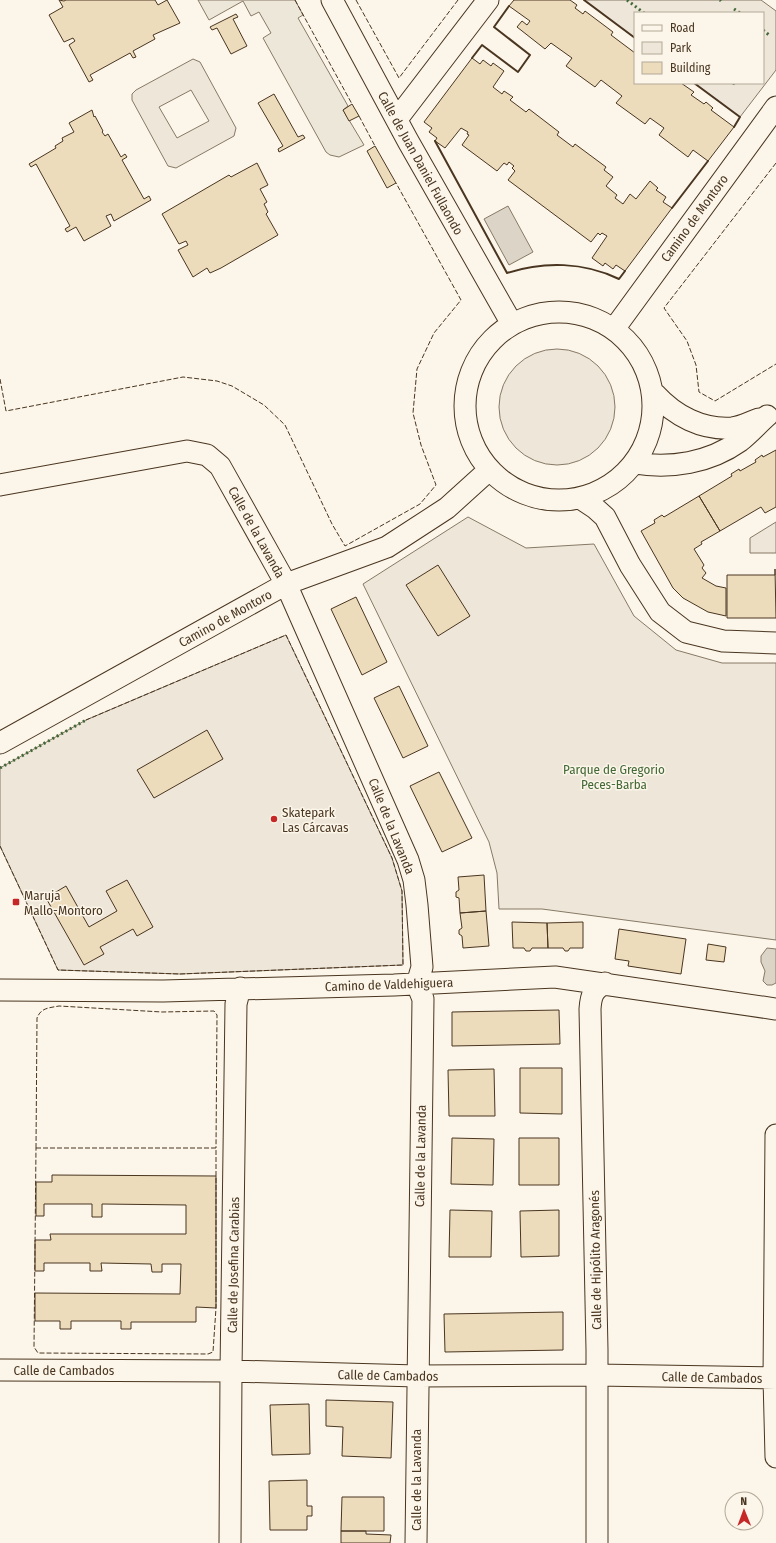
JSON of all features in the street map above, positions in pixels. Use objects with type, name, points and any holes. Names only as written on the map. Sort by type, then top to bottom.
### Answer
[{"type":"street","name":"Calle de Juan Daniel Fullaondo","points":[[332,0],[481,272],[512,324]]},
{"type":"street","points":[[397,119],[488,0]]},
{"type":"street","name":"Camino de Montoro","points":[[614,328],[776,107]]},
{"type":"street","points":[[655,394],[650,434],[634,463],[617,480],[593,494],[568,500],[539,498],[512,488],[489,470],[474,446],[465,419],[465,391],[474,364],[490,341],[512,324],[537,314],[564,311],[590,316],[614,328],[634,348],[648,374],[655,394],[666,406],[691,421],[710,428],[734,428],[771,413]]},
{"type":"street","points":[[634,463],[649,465],[682,464],[717,455],[740,440],[771,413]]},
{"type":"street","name":"Calle de la Lavanda","points":[[0,485],[187,451],[207,455],[220,466],[286,584],[408,860],[414,880],[422,967],[417,984],[423,999],[416,1543]]},
{"type":"street","name":"Camino de Montoro","points":[[0,743],[286,584],[387,547],[447,508],[489,470]]},
{"type":"street","points":[[580,498],[605,517],[630,565],[660,612],[686,632],[724,641],[776,643]]},
{"type":"street","name":"Camino de Valdehiguera","points":[[0,990],[164,992],[240,988],[417,984],[555,977],[605,983],[775,1012]]},
{"type":"street","name":"Calle de Hipólito Aragonés","points":[[597,1543],[597,1375],[590,1009],[591,995],[596,989],[605,983]]},
{"type":"street","name":"Calle de Josefina Carabias","points":[[230,1543],[236,1004],[240,988]]},
{"type":"street","points":[[776,1135],[776,1457]]},
{"type":"street","name":"Calle de Cambados","points":[[0,1370],[231,1371],[417,1376],[597,1375],[775,1378]]},
{"type":"green space","points":[[584,0],[761,0],[776,11],[776,70],[740,117],[695,84],[764,84],[764,12],[634,12],[634,37]]},
{"type":"green space","points":[[193,59],[200,62],[236,128],[234,136],[176,168],[168,166],[132,100],[132,94],[136,90]],"holes":[[[191,90],[209,121],[177,138],[159,107]]]},
{"type":"green space","points":[[557,349],[579,353],[598,366],[611,385],[615,407],[611,429],[598,448],[579,461],[557,465],[535,461],[516,448],[503,429],[499,407],[503,385],[516,366],[535,353]]},
{"type":"green space","name":"Parque de Gregorio Peces-Barba","points":[[468,517],[526,548],[594,544],[634,616],[676,650],[722,663],[776,663],[776,940],[542,909],[499,909],[497,873],[489,842],[363,584]]},
{"type":"green space","points":[[776,522],[776,553],[750,553],[750,538]]},
{"type":"green space","points":[[286,635],[392,858],[402,891],[403,965],[180,974],[58,970],[0,846],[0,768],[86,720]]},
{"type":"shaded area","points":[[198,0],[295,0],[303,15],[298,18],[348,106],[343,110],[364,145],[339,157],[330,155],[326,152],[263,38],[271,33],[259,12],[251,16],[243,1],[209,20]]},
{"type":"shaded area","points":[[508,206],[533,252],[509,265],[484,219]]},
{"type":"shaded area","points":[[767,948],[776,949],[776,983],[772,985],[767,985],[763,981],[765,971],[761,962],[761,956]]},
{"type":"building","points":[[59,0],[155,0],[158,5],[167,0],[180,23],[153,35],[155,39],[133,51],[136,57],[133,58],[130,53],[90,75],[93,80],[89,82],[69,45],[75,41],[73,38],[64,42],[49,15],[63,7]]},
{"type":"building","points":[[514,0],[570,0],[577,5],[575,8],[583,14],[585,11],[613,32],[611,35],[634,52],[634,84],[682,84],[694,92],[691,95],[704,104],[706,102],[713,108],[711,110],[734,127],[708,161],[693,150],[688,157],[659,135],[664,128],[650,118],[645,124],[616,103],[622,96],[601,80],[595,87],[566,66],[572,58],[551,43],[545,49],[517,27],[522,21],[527,25],[530,21],[509,6]]},
{"type":"building","points":[[236,14],[238,17],[233,19],[247,46],[231,54],[217,28],[212,30],[210,27]]},
{"type":"building","points":[[472,58],[480,64],[483,60],[491,66],[493,63],[504,71],[493,87],[502,94],[504,91],[513,97],[510,100],[526,112],[529,109],[559,132],[557,135],[573,147],[575,144],[606,167],[604,170],[613,177],[606,186],[617,195],[615,198],[623,204],[630,194],[636,199],[650,181],[658,188],[656,190],[666,197],[663,202],[672,208],[625,271],[616,265],[613,269],[605,263],[603,266],[592,258],[607,236],[602,233],[600,235],[598,233],[591,242],[508,180],[515,171],[512,168],[514,166],[509,162],[507,165],[504,163],[497,171],[462,145],[469,135],[467,134],[468,132],[461,128],[445,148],[435,141],[437,138],[429,132],[432,128],[424,122]]},
{"type":"building","points":[[274,94],[298,137],[303,135],[305,138],[279,152],[278,149],[283,146],[258,103]]},
{"type":"building","points":[[352,104],[359,116],[349,121],[343,110]]},
{"type":"building","points":[[92,110],[94,117],[95,116],[103,131],[102,132],[105,136],[108,134],[121,157],[125,154],[127,157],[122,160],[144,199],[149,196],[151,200],[114,221],[111,214],[106,216],[111,226],[84,241],[76,227],[67,232],[65,229],[70,226],[36,164],[31,167],[29,164],[56,148],[55,146],[63,141],[62,138],[74,132],[69,123]]},
{"type":"building","points":[[375,146],[396,183],[387,188],[367,151]]},
{"type":"building","points":[[257,163],[268,185],[260,189],[267,202],[264,204],[268,212],[266,214],[278,235],[221,268],[210,273],[207,268],[193,277],[178,250],[188,245],[186,241],[179,244],[162,214],[229,175],[231,177]]},
{"type":"building","points":[[776,450],[776,507],[765,513],[761,507],[720,531],[699,496],[732,476],[731,474],[739,469],[740,471],[756,462],[755,460],[762,455],[763,457]]},
{"type":"building","points":[[699,496],[720,531],[701,542],[702,544],[694,549],[704,565],[702,568],[706,573],[702,578],[716,586],[726,588],[726,616],[708,612],[683,598],[673,588],[641,531],[655,523],[654,520],[662,515],[664,517]]},
{"type":"building","points":[[438,565],[470,616],[438,636],[406,585]]},
{"type":"building","points":[[775,569],[776,618],[727,618],[727,575],[775,575]]},
{"type":"building","points":[[356,597],[387,662],[362,675],[331,609]]},
{"type":"building","points":[[399,686],[428,746],[403,758],[374,698]]},
{"type":"building","points":[[207,730],[223,759],[154,798],[137,770]]},
{"type":"building","points":[[439,772],[472,838],[442,852],[410,786]]},
{"type":"building","points":[[484,875],[486,911],[460,913],[459,898],[456,897],[456,892],[459,890],[458,877]]},
{"type":"building","points":[[127,880],[153,927],[137,936],[133,929],[100,947],[104,954],[84,965],[46,898],[66,886],[89,927],[117,911],[106,891]]},
{"type":"building","points":[[486,911],[489,946],[463,948],[462,936],[459,934],[459,930],[462,928],[460,913]]},
{"type":"building","points":[[512,922],[547,923],[548,948],[532,948],[530,951],[526,951],[524,948],[513,948]]},
{"type":"building","points":[[583,922],[583,948],[570,948],[568,951],[565,951],[563,948],[548,948],[547,923]]},
{"type":"building","points":[[619,929],[686,939],[681,974],[628,966],[629,961],[615,959]]},
{"type":"building","points":[[708,944],[726,947],[724,962],[706,960]]},
{"type":"building","points":[[559,1010],[560,1044],[452,1046],[452,1012]]},
{"type":"building","points":[[520,1068],[562,1068],[562,1114],[520,1113]]},
{"type":"building","points":[[494,1069],[495,1116],[449,1116],[448,1070]]},
{"type":"building","points":[[452,1138],[494,1139],[493,1185],[451,1184]]},
{"type":"building","points":[[519,1138],[559,1138],[559,1185],[519,1185]]},
{"type":"building","points":[[52,1175],[216,1176],[216,1308],[196,1307],[196,1322],[131,1322],[131,1329],[121,1329],[121,1321],[71,1321],[71,1329],[60,1329],[60,1321],[35,1321],[35,1293],[180,1294],[181,1264],[162,1264],[162,1272],[152,1272],[151,1264],[101,1263],[102,1271],[90,1271],[90,1263],[44,1263],[44,1271],[35,1271],[35,1240],[51,1240],[50,1234],[186,1234],[186,1205],[102,1204],[102,1217],[92,1217],[92,1204],[44,1204],[44,1216],[36,1216],[36,1182],[52,1182]]},
{"type":"building","points":[[450,1210],[492,1211],[491,1257],[449,1257]]},
{"type":"building","points":[[559,1210],[559,1256],[521,1257],[520,1211]]},
{"type":"building","points":[[563,1312],[563,1350],[445,1352],[444,1314]]},
{"type":"building","points":[[326,1400],[393,1402],[391,1458],[342,1456],[343,1427],[326,1426]]},
{"type":"building","points":[[309,1404],[310,1454],[272,1455],[270,1405]]},
{"type":"building","points":[[307,1480],[307,1506],[312,1506],[312,1516],[307,1516],[307,1530],[270,1530],[269,1481]]},
{"type":"building","points":[[342,1497],[384,1497],[384,1531],[341,1531]]},
{"type":"building","points":[[341,1531],[366,1531],[366,1534],[391,1535],[390,1543],[341,1543]]},
{"type":"hedge","points":[[627,0],[643,12]]},
{"type":"hedge","points":[[734,9],[738,12]]},
{"type":"hedge","points":[[764,31],[769,35]]},
{"type":"hedge","points":[[0,768],[86,720]]},
{"type":"fence","points":[[295,0],[352,104]]},
{"type":"fence","points":[[356,0],[399,78],[458,0]]},
{"type":"fence","points":[[359,116],[375,146]]},
{"type":"fence","points":[[776,163],[664,308],[687,341],[696,365],[699,392],[715,401],[776,364]]},
{"type":"fence","points":[[0,379],[6,411],[183,377],[217,381],[232,386],[264,405],[285,425],[332,524],[345,546],[420,504],[436,485],[421,445],[413,413],[417,369],[434,333],[461,300],[396,183]]},
{"type":"fence","points":[[0,846],[58,970],[180,974],[403,965],[402,891],[392,858],[286,635],[86,720]]},
{"type":"fence","points":[[36,1148],[37,1018],[43,1010],[59,1006],[162,1012],[214,1011],[217,1015],[216,1148]]},
{"type":"fence","points":[[36,1148],[216,1148],[216,1308],[213,1352],[208,1354],[38,1353],[34,1347],[36,1148]]},
{"type":"wall","points":[[584,0],[634,37]]},
{"type":"wall","points":[[472,58],[482,45],[518,72],[530,55],[494,27],[509,6]]},
{"type":"wall","points":[[695,84],[740,117],[734,127]]},
{"type":"wall","points":[[435,141],[507,273],[535,266],[564,265],[592,269],[619,279],[625,271]]},
{"type":"wall","points":[[672,208],[708,161]]},
{"type":"place","name":"Skatepark Las Cárcavas","points":[[274,819]]},
{"type":"place","name":"Maruja Mallo-Montoro","points":[[16,902]]}]
